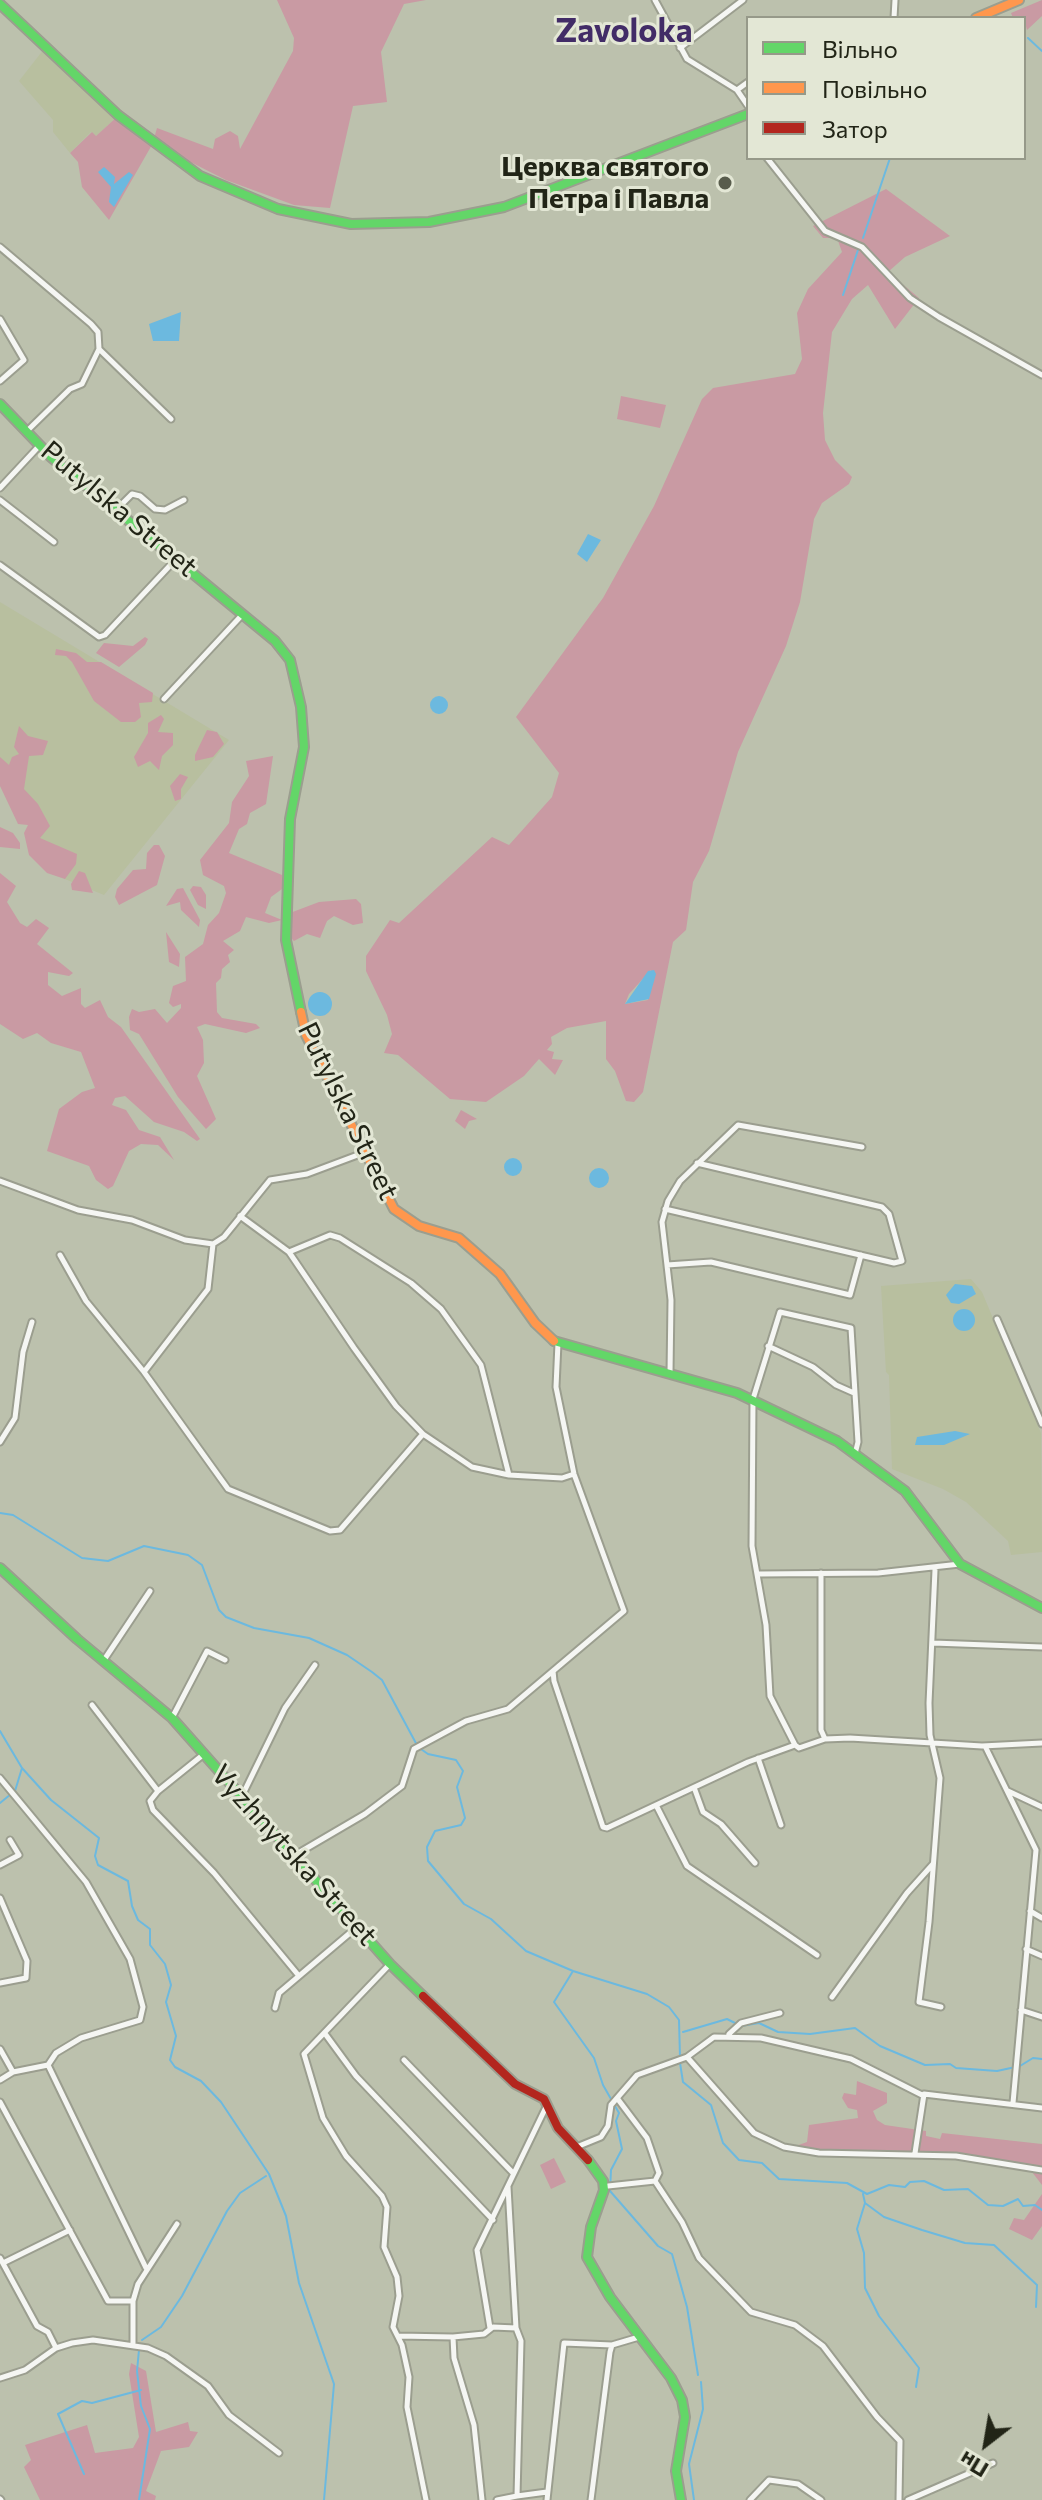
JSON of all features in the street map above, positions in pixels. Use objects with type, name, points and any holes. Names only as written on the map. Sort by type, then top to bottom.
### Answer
[{"type":"street","points":[[655,0],[680,49],[698,68],[737,90],[746,103]]},
{"type":"street","points":[[680,49],[743,0]]},
{"type":"street","points":[[980,16],[1015,2]]},
{"type":"street","points":[[0,4],[96,94],[163,151],[200,176],[240,195],[321,220],[387,226],[471,216],[504,207],[746,115]]},
{"type":"street","points":[[737,90],[746,83]]},
{"type":"street","points":[[769,160],[825,231],[862,247],[910,298],[1042,375]]},
{"type":"street","points":[[0,247],[98,332],[99,349],[82,384],[70,389],[27,431]]},
{"type":"street","points":[[0,319],[24,360],[0,381]]},
{"type":"street","points":[[99,349],[171,419]]},
{"type":"street","name":"Putylska Street","points":[[0,404],[40,445],[284,650],[297,682],[304,747],[290,819],[286,937],[305,1031],[363,1153],[397,1212],[419,1226],[459,1238],[500,1274],[535,1323],[558,1343]]},
{"type":"street","points":[[0,488],[40,445]]},
{"type":"street","points":[[116,510],[132,494],[140,496],[155,509],[165,510],[184,500]]},
{"type":"street","points":[[0,500],[54,542]]},
{"type":"street","points":[[0,565],[99,637],[105,635],[177,558]]},
{"type":"street","points":[[164,699],[243,614]]},
{"type":"street","points":[[670,1373],[671,1307],[662,1227],[665,1209],[678,1183],[738,1125],[862,1147]]},
{"type":"street","points":[[0,1181],[78,1210],[132,1220],[173,1236],[213,1244],[224,1237],[270,1180],[307,1174],[363,1153]]},
{"type":"street","points":[[665,1209],[894,1263],[901,1262],[889,1214],[882,1207],[697,1163]]},
{"type":"street","points":[[240,1216],[289,1252],[396,1406],[423,1434],[472,1467],[509,1475],[562,1478],[574,1474]]},
{"type":"street","points":[[289,1252],[330,1235],[340,1238],[411,1283],[441,1309],[481,1365],[509,1475]]},
{"type":"street","points":[[144,1372],[208,1289],[213,1244]]},
{"type":"street","points":[[60,1255],[86,1301],[144,1372],[228,1489],[330,1531],[340,1530],[423,1434]]},
{"type":"street","points":[[667,1265],[713,1263],[850,1295],[861,1255]]},
{"type":"street","points":[[795,1745],[770,1696],[767,1631],[752,1546],[753,1399],[779,1313],[786,1311],[851,1328],[859,1445],[855,1454]]},
{"type":"street","points":[[997,1319],[1042,1424]]},
{"type":"street","points":[[0,1442],[15,1418],[20,1366],[32,1322]]},
{"type":"street","points":[[295,1855],[365,1814],[402,1786],[414,1749],[466,1721],[508,1709],[624,1611],[574,1474],[556,1387],[558,1343],[753,1399],[807,1424],[905,1491],[960,1564],[1042,1608]]},
{"type":"street","points":[[768,1346],[813,1367],[836,1385],[854,1393]]},
{"type":"street","points":[[759,1574],[935,1570],[960,1564]]},
{"type":"street","name":"Vyzhnytska Street","points":[[0,1568],[172,1718],[390,1964],[515,2084],[540,2096],[558,2128],[579,2146],[609,2185]]},
{"type":"street","points":[[935,1570],[929,1696],[932,1741],[940,1775],[919,2002],[941,2007]]},
{"type":"street","points":[[821,1573],[821,1730],[825,1739]]},
{"type":"street","points":[[104,1660],[150,1591]]},
{"type":"street","points":[[933,1643],[1042,1647]]},
{"type":"street","points":[[172,1718],[207,1651],[225,1660]]},
{"type":"street","points":[[242,1796],[285,1708],[315,1665]]},
{"type":"street","points":[[553,1670],[603,1827],[607,1828],[695,1790],[758,1758],[795,1745],[801,1747],[825,1739],[932,1741],[985,1746],[1042,1743]]},
{"type":"street","points":[[92,1705],[158,1791]]},
{"type":"street","points":[[985,1746],[1035,1844],[1013,2103]]},
{"type":"street","points":[[204,1754],[158,1791],[150,1801],[153,1810],[214,1873],[299,1976]]},
{"type":"street","points":[[758,1758],[781,1825]]},
{"type":"street","points":[[0,1778],[86,1882],[130,1959],[143,2007],[140,2020],[81,2038],[56,2053],[48,2065],[13,2072],[0,2080]]},
{"type":"street","points":[[695,1790],[703,1812],[721,1824],[755,1863]]},
{"type":"street","points":[[1008,1791],[1042,1807]]},
{"type":"street","points":[[656,1805],[687,1866],[817,1955]]},
{"type":"street","points":[[0,1865],[19,1855],[10,1840]]},
{"type":"street","points":[[1035,1844],[1042,1846]]},
{"type":"street","points":[[832,1997],[907,1893],[933,1864]]},
{"type":"street","points":[[1034,1878],[1042,1883]]},
{"type":"street","points":[[0,1898],[27,1961],[26,1978],[0,1983]]},
{"type":"street","points":[[1030,1911],[1042,1918]]},
{"type":"street","points":[[275,2008],[279,1993],[358,1927]]},
{"type":"street","points":[[1026,1949],[1042,1956]]},
{"type":"street","points":[[390,1964],[326,2035],[304,2054],[323,2118],[333,2137],[382,2196],[387,2207],[384,2247],[397,2277],[398,2309],[393,2327],[409,2377],[407,2407],[426,2500]]},
{"type":"street","points":[[1021,2010],[1042,2017]]},
{"type":"street","points":[[728,2035],[739,2024],[780,2013]]},
{"type":"street","points":[[326,2035],[356,2076],[493,2220]]},
{"type":"street","points":[[579,2146],[601,2137],[608,2126],[614,2101],[637,2075],[681,2058],[703,2042],[728,2035],[761,2038],[851,2059],[922,2095],[937,2093],[1042,2108]]},
{"type":"street","points":[[0,2049],[13,2072]]},
{"type":"street","points":[[681,2058],[754,2133],[778,2145],[819,2153],[915,2153],[1042,2170]]},
{"type":"street","points":[[404,2060],[513,2173]]},
{"type":"street","points":[[48,2065],[146,2268]]},
{"type":"street","points":[[915,2153],[922,2095]]},
{"type":"street","points":[[614,2101],[647,2138],[659,2173],[655,2181]]},
{"type":"street","points":[[0,2102],[108,2301],[133,2301]]},
{"type":"street","points":[[490,2328],[477,2250],[547,2105]]},
{"type":"street","points":[[655,2181],[609,2185],[591,2227],[587,2257],[639,2337],[671,2378],[682,2400],[685,2417],[676,2471],[680,2499]]},
{"type":"street","points":[[655,2181],[682,2222],[699,2258],[753,2314],[791,2323],[823,2346],[900,2441],[899,2500]]},
{"type":"street","points":[[508,2187],[516,2328],[521,2341],[517,2496]]},
{"type":"street","points":[[133,2344],[133,2301],[146,2268],[177,2224]]},
{"type":"street","points":[[56,2348],[48,2332],[37,2326],[1,2261],[70,2230]]},
{"type":"street","points":[[397,2336],[453,2337],[484,2334],[490,2328],[516,2328]]},
{"type":"street","points":[[453,2337],[454,2358],[474,2425],[482,2500]]},
{"type":"street","points":[[547,2500],[564,2343],[612,2345],[639,2337]]},
{"type":"street","points":[[0,2378],[25,2370],[56,2348],[93,2340],[133,2344],[166,2356],[208,2386],[229,2415],[279,2453]]},
{"type":"street","points":[[591,2500],[612,2345]]},
{"type":"street","points":[[908,2500],[993,2463]]},
{"type":"street","points":[[750,2500],[769,2480],[798,2484],[821,2500]]},
{"type":"street","points":[[497,2500],[547,2492]]},
{"type":"shaded area","points":[[277,0],[426,0],[404,4],[381,52],[387,102],[353,106],[330,208],[294,205],[226,180],[153,143],[109,220],[82,187],[78,162],[70,153],[92,132],[96,136],[118,116],[153,142],[157,128],[213,149],[215,139],[230,131],[238,136],[240,149],[293,51],[294,38]]},
{"type":"shaded area","points":[[1042,0],[1042,16],[1027,30],[1026,16],[1012,16],[1011,13]]},
{"type":"shaded area","points":[[44,49],[118,116],[96,136],[91,132],[70,153],[53,132],[53,120],[19,81]]},
{"type":"shaded area","points":[[886,189],[950,236],[905,257],[888,272],[919,298],[895,329],[868,285],[852,299],[832,332],[823,413],[825,440],[835,460],[852,477],[849,484],[822,503],[814,519],[800,602],[786,646],[738,752],[709,851],[693,882],[686,930],[673,942],[643,1092],[634,1102],[626,1101],[615,1071],[606,1059],[606,1021],[567,1028],[551,1037],[552,1044],[547,1050],[554,1052],[552,1059],[563,1060],[555,1075],[539,1059],[524,1076],[486,1102],[450,1099],[398,1055],[384,1053],[392,1034],[387,1015],[366,971],[366,956],[390,920],[399,923],[492,837],[509,845],[552,797],[559,773],[516,717],[603,598],[654,506],[702,399],[713,388],[795,374],[802,359],[797,313],[808,289],[842,252],[837,238],[823,238],[813,226]],"holes":[[[651,970],[648,1000],[625,1004],[629,994]]]},
{"type":"shaded area","points":[[621,396],[666,405],[660,428],[617,419]]},
{"type":"shaded area","points":[[0,602],[229,740],[104,895],[50,873],[0,766]]},
{"type":"shaded area","points":[[145,637],[148,639],[145,645],[119,667],[96,653],[104,643],[133,646]]},
{"type":"shaded area","points":[[56,649],[76,653],[87,662],[101,662],[153,693],[152,702],[139,703],[141,717],[135,722],[121,722],[94,701],[72,662],[66,656],[55,655]]},
{"type":"shaded area","points":[[161,715],[164,719],[158,732],[173,733],[173,745],[162,756],[159,770],[150,761],[138,767],[134,757],[148,733],[148,723]]},
{"type":"shaded area","points":[[19,726],[28,736],[48,741],[43,755],[29,756],[24,789],[38,804],[50,826],[40,838],[77,854],[76,864],[65,879],[47,873],[29,855],[24,833],[28,825],[18,824],[0,786],[0,757],[9,765],[12,757],[19,754],[14,747]]},
{"type":"shaded area","points":[[207,730],[217,732],[224,744],[213,757],[195,761],[195,755]]},
{"type":"shaded area","points":[[273,756],[266,804],[250,813],[247,824],[239,829],[229,853],[282,875],[282,889],[271,897],[265,913],[282,920],[269,923],[246,917],[240,931],[223,941],[234,950],[228,955],[230,962],[222,969],[221,978],[216,983],[217,1012],[222,1018],[256,1024],[260,1028],[246,1033],[205,1024],[197,1027],[203,1040],[204,1063],[197,1076],[216,1119],[206,1129],[178,1097],[139,1034],[130,1030],[129,1017],[132,1009],[139,1012],[155,1009],[167,1023],[181,1008],[181,1004],[173,1007],[169,1003],[173,986],[186,981],[185,957],[203,944],[208,925],[219,913],[226,893],[224,886],[203,875],[200,860],[229,823],[232,802],[249,776],[246,761]]},
{"type":"shaded area","points":[[180,774],[188,777],[181,789],[181,799],[175,801],[170,786]]},
{"type":"shaded area","points":[[0,827],[13,833],[20,843],[20,849],[0,847]]},
{"type":"shaded area","points":[[154,845],[159,845],[165,856],[157,885],[119,905],[115,897],[117,889],[133,870],[146,869],[147,853]]},
{"type":"shaded area","points":[[79,871],[85,873],[93,893],[72,890],[71,884]]},
{"type":"shaded area","points":[[0,873],[16,886],[7,902],[20,923],[27,927],[36,919],[49,928],[37,944],[73,973],[69,976],[48,972],[48,985],[62,996],[81,988],[81,1004],[85,1008],[100,1000],[108,1017],[121,1027],[200,1139],[197,1141],[184,1132],[154,1122],[125,1096],[115,1098],[112,1105],[126,1110],[139,1130],[160,1137],[174,1160],[158,1145],[141,1144],[129,1151],[113,1186],[108,1189],[96,1180],[89,1166],[47,1151],[59,1109],[82,1092],[95,1088],[81,1052],[51,1043],[37,1033],[23,1039],[0,1024]]},
{"type":"shaded area","points":[[193,886],[201,887],[206,895],[206,909],[198,905],[190,890]]},
{"type":"shaded area","points":[[183,888],[200,920],[199,927],[181,910],[180,902],[166,906],[177,889]]},
{"type":"shaded area","points":[[356,899],[361,904],[363,923],[353,925],[334,916],[327,921],[320,938],[307,934],[294,941],[289,936],[290,913],[319,902]]},
{"type":"shaded area","points":[[166,932],[180,954],[179,967],[169,962]]},
{"type":"shaded area","points":[[461,1110],[477,1119],[469,1121],[465,1129],[455,1121]]},
{"type":"shaded area","points":[[971,1279],[982,1292],[1041,1433],[1042,1552],[1011,1555],[1008,1541],[966,1502],[943,1489],[892,1469],[889,1375],[886,1372],[881,1286]]},
{"type":"shaded area","points":[[857,2081],[887,2093],[887,2103],[873,2111],[877,2120],[885,2125],[926,2131],[926,2136],[940,2139],[942,2133],[1042,2144],[1042,2185],[1032,2172],[941,2156],[792,2152],[793,2147],[807,2142],[809,2125],[858,2118],[857,2110],[848,2108],[842,2098],[844,2093],[856,2095]]},
{"type":"shaded area","points":[[554,2158],[566,2182],[551,2189],[540,2165]]},
{"type":"shaded area","points":[[1042,2194],[1042,2226],[1032,2240],[1009,2229],[1014,2218],[1024,2220]]},
{"type":"shaded area","points":[[131,2363],[146,2371],[156,2432],[188,2422],[190,2431],[198,2432],[189,2447],[161,2451],[146,2491],[156,2496],[155,2500],[40,2500],[24,2467],[31,2460],[25,2445],[87,2425],[95,2453],[133,2448],[139,2437],[129,2374]]},
{"type":"water","points":[[104,167],[115,177],[114,184],[129,172],[133,175],[114,207],[109,202],[111,187],[98,172]]},
{"type":"water","points":[[181,312],[179,341],[153,341],[149,324]]},
{"type":"water","points":[[588,534],[601,540],[587,562],[577,554]]},
{"type":"water","points":[[435,696],[443,696],[448,705],[446,712],[435,714],[430,709],[430,701]]},
{"type":"water","points":[[654,970],[656,974],[649,999],[625,1004],[648,971]]},
{"type":"water","points":[[320,992],[331,999],[332,1004],[325,1015],[320,1016],[309,1009],[308,1004],[315,993]]},
{"type":"water","points":[[509,1158],[517,1158],[522,1167],[520,1174],[509,1176],[504,1171],[504,1163]]},
{"type":"water","points":[[599,1168],[606,1171],[609,1178],[606,1185],[599,1188],[592,1185],[589,1178],[592,1171]]},
{"type":"water","points":[[955,1284],[972,1286],[976,1294],[959,1304],[951,1303],[946,1295]]},
{"type":"water","points":[[964,1309],[972,1312],[975,1320],[972,1328],[964,1331],[956,1328],[953,1320],[956,1312]]},
{"type":"water","points":[[955,1431],[970,1434],[944,1445],[915,1445],[917,1437]]},
{"type":"waterway","points":[[1028,38],[1042,51]]},
{"type":"waterway","points":[[863,238],[889,160]]},
{"type":"waterway","points":[[843,295],[859,247]]},
{"type":"waterway","points":[[0,1513],[13,1515],[82,1558],[108,1561],[144,1546],[188,1555],[202,1565],[219,1610],[226,1617],[254,1628],[309,1638],[347,1655],[372,1672],[382,1680],[418,1747],[428,1754],[456,1760],[463,1771],[457,1787],[465,1818],[461,1825],[435,1831],[427,1847],[428,1861],[464,1904],[491,1919],[526,1951],[573,1971],[647,1994],[669,2007],[679,2020],[680,2057]]},
{"type":"waterway","points":[[0,1731],[22,1768],[51,1800],[99,1838],[95,1856],[98,1865],[128,1881],[132,1906],[138,1920],[150,1929],[150,1945],[165,1964],[171,1985],[166,2002],[176,2036],[170,2060],[175,2067],[201,2081],[221,2102],[269,2174],[286,2216],[299,2283],[334,2384],[324,2500]]},
{"type":"waterway","points":[[15,1791],[22,1768]]},
{"type":"waterway","points":[[0,1803],[11,1794]]},
{"type":"waterway","points":[[573,1971],[554,2002],[594,2058],[603,2085],[619,2113],[616,2121],[622,2149],[611,2170],[610,2191],[658,2246],[672,2254],[687,2307],[698,2375]]},
{"type":"waterway","points":[[683,2032],[727,2019],[741,2026],[759,2023],[778,2032],[810,2034],[855,2028],[880,2046],[925,2065],[950,2064],[956,2068],[997,2071],[1020,2066],[1033,2058],[1042,2059]]},
{"type":"waterway","points":[[680,2063],[683,2082],[711,2105],[723,2143],[739,2160],[762,2163],[779,2179],[847,2183],[867,2194],[889,2185],[905,2187],[910,2182],[924,2181],[944,2190],[968,2189],[988,2205],[1003,2206],[1018,2199],[1023,2206],[1035,2205],[1042,2210]]},
{"type":"waterway","points":[[142,2340],[161,2327],[182,2296],[227,2211],[240,2193],[266,2176]]},
{"type":"waterway","points":[[863,2194],[865,2203],[857,2229],[864,2253],[865,2288],[879,2316],[919,2368],[916,2387]]},
{"type":"waterway","points":[[865,2203],[884,2217],[922,2230],[965,2243],[994,2245],[1037,2285],[1036,2307]]},
{"type":"waterway","points":[[139,2350],[137,2371],[141,2406],[150,2429],[139,2500]]},
{"type":"waterway","points":[[694,2500],[689,2464],[703,2409],[701,2382]]},
{"type":"waterway","points":[[84,2474],[58,2414],[82,2401],[92,2403],[141,2390]]},
{"type":"traffic: fast","points":[[0,4],[118,115],[200,176],[278,209],[351,224],[429,222],[504,207],[746,115]]},
{"type":"traffic: fast","points":[[0,404],[51,457],[275,641],[290,660],[301,707],[304,747],[290,819],[286,940],[301,1012]]},
{"type":"traffic: fast","points":[[554,1341],[737,1393],[837,1441],[905,1491],[960,1564],[1042,1608]]},
{"type":"traffic: fast","points":[[0,1568],[77,1639],[172,1718],[390,1964],[423,1996]]},
{"type":"traffic: fast","points":[[588,2160],[603,2181],[604,2190],[591,2227],[587,2257],[610,2297],[671,2378],[682,2400],[685,2417],[676,2471],[681,2500]]},
{"type":"traffic: slow","points":[[981,16],[1019,0]]},
{"type":"traffic: slow","points":[[301,1012],[306,1035],[394,1209],[419,1226],[459,1238],[500,1274],[535,1323],[554,1341]]},
{"type":"traffic: jam","points":[[423,1996],[515,2084],[544,2099],[558,2128],[588,2160]]},
{"type":"place","name":"Церква святого Петра і Павла","points":[[725,183]]},
{"type":"district","name":"Zavoloka","points":[[624,31]]}]
